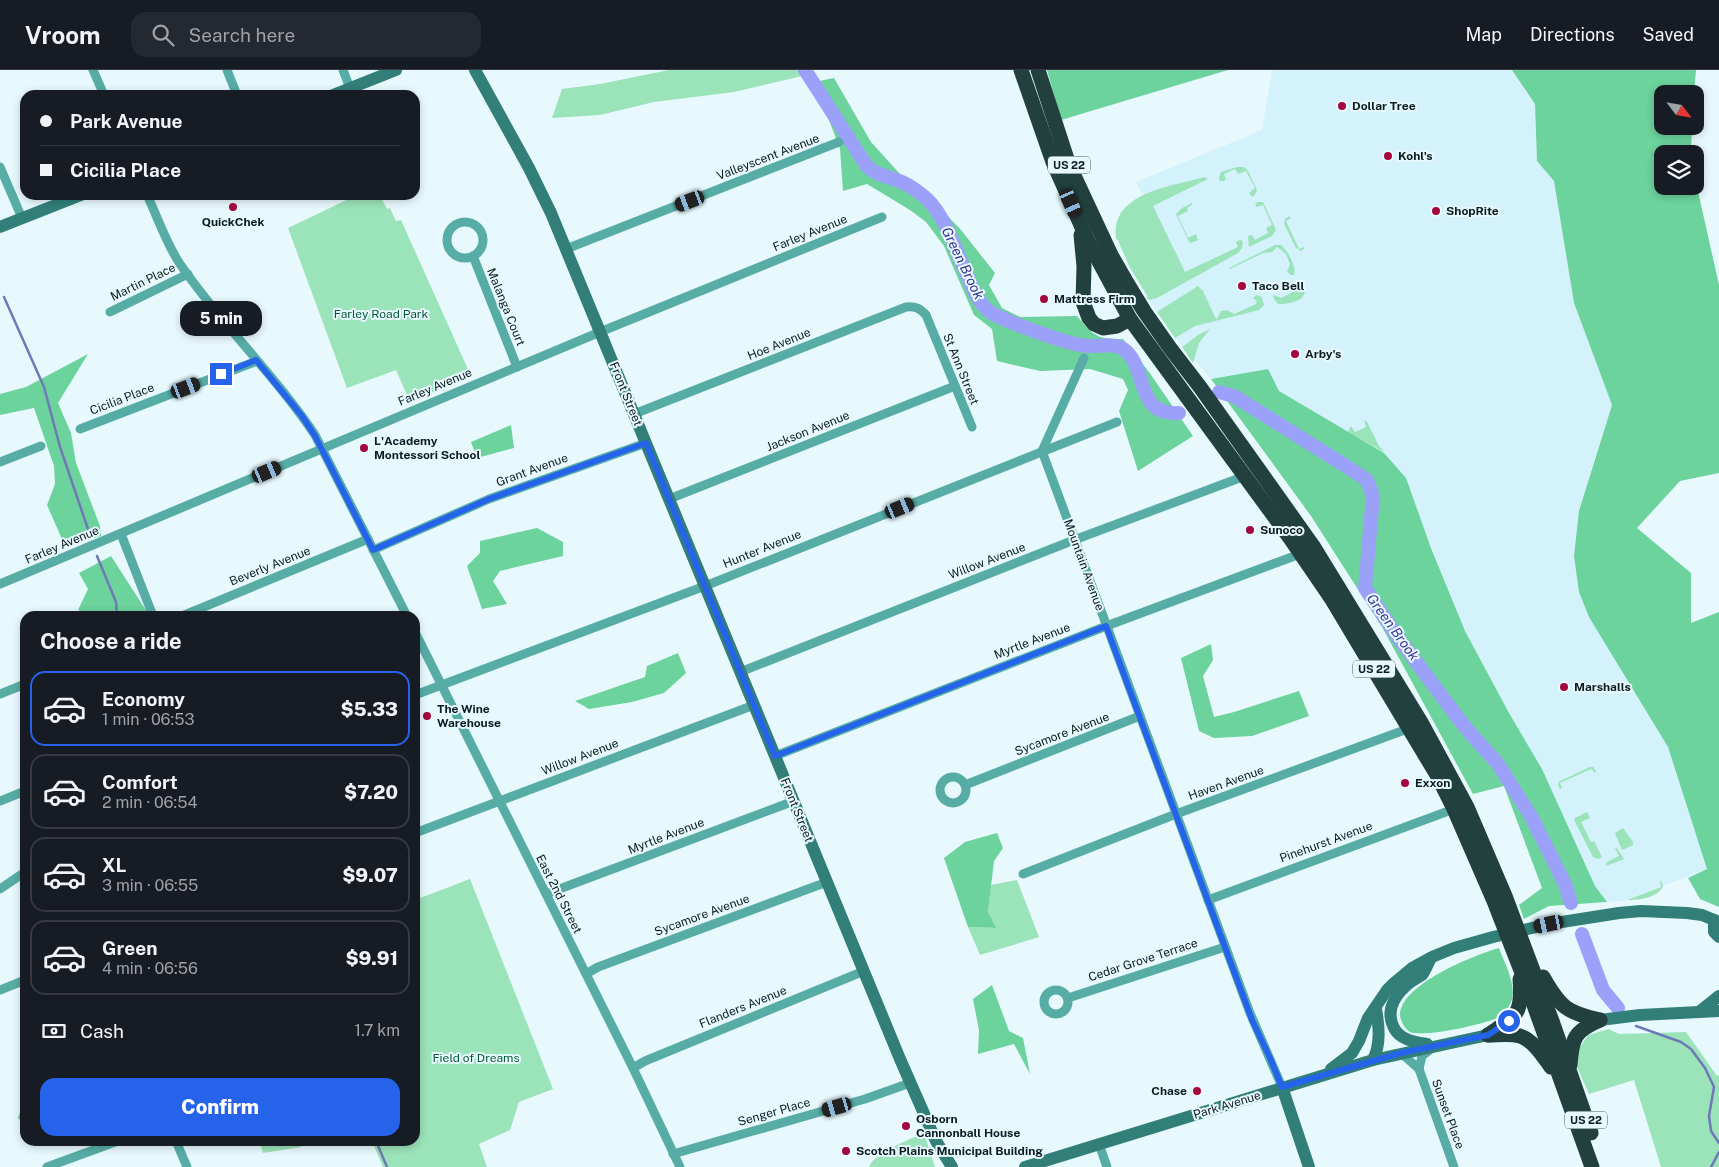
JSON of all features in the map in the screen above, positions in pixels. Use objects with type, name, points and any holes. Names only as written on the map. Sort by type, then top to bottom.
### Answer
[{"type":"highway","name":"US 22","points":[[1021,70],[1053,162],[1088,241],[1130,320],[1245,476],[1331,598],[1437,774],[1525,967]]},
{"type":"highway","name":"US 22","points":[[1038,70],[1069,164],[1112,255],[1144,311],[1313,546],[1422,724],[1466,807],[1505,896],[1525,967],[1564,1075],[1602,1167]]},
{"type":"highway","points":[[1079,221],[1084,266],[1083,302],[1089,318],[1094,324],[1103,328],[1117,326],[1130,320]]},
{"type":"highway","points":[[1488,1035],[1516,1015],[1522,998],[1525,967],[1542,975],[1558,1000],[1571,1012],[1600,1020]]},
{"type":"highway","points":[[1488,1035],[1519,1036],[1525,1039],[1564,1075],[1575,1036],[1586,1026],[1600,1020]]},
{"type":"highway","name":"US 22","points":[[1564,1075],[1592,1167]]},
{"type":"street","points":[[93,70],[102,90]]},
{"type":"street","points":[[227,70],[235,90]]},
{"type":"street","points":[[343,70],[350,88]]},
{"type":"street","points":[[345,90],[396,70]]},
{"type":"street","name":"Front Street","points":[[475,70],[537,184],[566,249],[910,1083],[936,1141],[952,1167]]},
{"type":"street","name":"Valleyscent Avenue","points":[[566,249],[839,142]]},
{"type":"street","points":[[0,167],[22,218]]},
{"type":"street","points":[[0,227],[68,200]]},
{"type":"street","points":[[150,200],[171,246],[188,274],[302,416],[322,448],[404,611]]},
{"type":"street","name":"Farley Avenue","points":[[0,584],[600,332],[882,217]]},
{"type":"street","points":[[459,222],[470,222],[480,229],[482,244],[473,256],[460,258],[450,250],[446,239],[447,234],[459,222]]},
{"type":"street","name":"Malanga Court","points":[[473,256],[517,367]]},
{"type":"street","name":"Martin Place","points":[[110,312],[188,274]]},
{"type":"street","name":"Hoe Avenue","points":[[634,414],[906,307],[922,311],[928,321]]},
{"type":"street","name":"St Ann Street","points":[[928,321],[972,427]]},
{"type":"street","points":[[1042,451],[1084,358]]},
{"type":"street","name":"Cicilia Place","points":[[80,429],[256,360]]},
{"type":"street","name":"Jackson Avenue","points":[[669,499],[955,386]]},
{"type":"street","name":"Hunter Avenue","points":[[420,693],[705,586],[1117,422]]},
{"type":"street","name":"Grant Avenue","points":[[373,550],[489,499],[646,443]]},
{"type":"street","points":[[0,462],[41,446]]},
{"type":"street","name":"Mountain Avenue","points":[[1042,451],[1252,1020],[1282,1087],[1309,1167]]},
{"type":"street","name":"Willow Avenue","points":[[740,672],[1074,540],[1245,476]]},
{"type":"street","points":[[121,534],[151,611]]},
{"type":"street","name":"Beverly Avenue","points":[[194,611],[368,539]]},
{"type":"street","name":"Myrtle Avenue","points":[[775,756],[1106,626],[1300,554]]},
{"type":"street","name":"East 2nd Street","points":[[420,642],[633,1068],[680,1167]]},
{"type":"street","points":[[0,694],[20,686]]},
{"type":"street","name":"Willow Avenue","points":[[420,831],[754,705]]},
{"type":"street","name":"Sycamore Avenue","points":[[965,785],[1140,716]]},
{"type":"street","name":"Haven Avenue","points":[[1022,874],[1176,814],[1410,728]]},
{"type":"street","points":[[0,801],[20,793]]},
{"type":"street","name":"Myrtle Avenue","points":[[546,894],[794,801]]},
{"type":"street","name":"Pinehurst Avenue","points":[[1208,900],[1454,809]]},
{"type":"street","points":[[0,889],[20,875]]},
{"type":"street","name":"Sycamore Avenue","points":[[586,974],[598,967],[827,882]]},
{"type":"street","points":[[1321,1076],[1350,1056],[1359,1042],[1368,1018],[1376,1009],[1383,995],[1394,983],[1412,968],[1454,948],[1565,921],[1641,912],[1676,912],[1702,915],[1716,921],[1714,932],[1719,937]]},
{"type":"street","name":"Cedar Grove Terrace","points":[[1068,998],[1225,947]]},
{"type":"street","points":[[1432,957],[1422,975],[1397,996],[1392,1004],[1391,1016],[1395,1030],[1402,1037],[1415,1042],[1437,1045]]},
{"type":"street","name":"Flanders Avenue","points":[[633,1068],[864,971]]},
{"type":"street","points":[[0,990],[20,982]]},
{"type":"street","points":[[1699,1012],[1719,996]]},
{"type":"street","points":[[1373,1060],[1378,1042],[1376,1009]]},
{"type":"street","points":[[1600,1020],[1640,1015],[1717,1012]]},
{"type":"street","points":[[1365,1029],[1367,1047],[1373,1060]]},
{"type":"street","name":"Park Avenue","points":[[1025,1167],[1373,1060],[1488,1035]]},
{"type":"street","name":"Sunset Place","points":[[1418,1069],[1422,1056],[1437,1045]]},
{"type":"street","name":"Sunset Place","points":[[1401,1053],[1418,1069],[1454,1167]]},
{"type":"street","name":"Senger Place","points":[[673,1154],[865,1099],[910,1083]]},
{"type":"street","name":"Front Street","points":[[936,1141],[940,1167]]},
{"type":"street","points":[[1099,1144],[1107,1167]]},
{"type":"street","points":[[47,1167],[104,1146]]},
{"type":"street","points":[[178,1146],[187,1167]]},
{"type":"shaded area","points":[[1272,70],[1512,70],[1535,104],[1537,161],[1554,181],[1574,303],[1612,405],[1591,470],[1640,699],[1668,747],[1707,869],[1623,901],[1607,902],[1603,898],[1595,886],[1542,769],[1509,713],[1465,631],[1419,516],[1384,453],[1279,391],[1268,369],[1211,379],[1170,331],[1145,294],[1116,239],[1155,221],[1136,182],[1262,130]]},
{"type":"green space","points":[[669,70],[799,70],[802,76],[734,92],[654,102],[600,115],[552,118],[562,89],[600,84]]},
{"type":"green space","points":[[1047,70],[1228,70],[1061,120]]},
{"type":"green space","points":[[1512,70],[1696,70],[1695,85],[1654,85],[1654,135],[1692,135],[1691,145],[1654,145],[1654,195],[1699,195],[1719,285],[1719,473],[1680,481],[1637,528],[1691,573],[1691,623],[1719,612],[1719,907],[1700,899],[1688,878],[1707,869],[1668,747],[1589,617],[1579,592],[1574,556],[1579,511],[1612,405],[1574,303],[1554,181],[1537,161],[1535,104]]},
{"type":"green space","points":[[834,78],[871,142],[900,174],[920,187],[961,230],[995,273],[989,285],[1002,308],[1020,317],[1077,316],[1096,335],[1123,339],[1149,372],[1193,436],[1138,471],[1119,411],[1128,390],[1123,379],[1090,369],[1040,371],[997,361],[992,329],[974,315],[944,246],[926,222],[867,184],[843,191],[840,149],[827,115],[809,83]]},
{"type":"green space","points":[[1244,167],[1248,171],[1257,190],[1254,196],[1251,196],[1249,193],[1255,188],[1246,171],[1238,174],[1235,169],[1224,174],[1226,179],[1220,181],[1221,172]]},
{"type":"green space","points":[[1204,177],[1208,179],[1153,206],[1185,272],[1238,247],[1236,242],[1240,240],[1243,241],[1242,248],[1238,253],[1157,298],[1149,300],[1116,239],[1117,223],[1123,211],[1133,201],[1145,194]]},
{"type":"green space","name":"Farley Road Park","points":[[347,200],[382,200],[387,209],[390,208],[396,221],[401,220],[471,376],[410,402],[396,370],[347,388],[288,228]]},
{"type":"green space","points":[[1257,202],[1263,202],[1276,230],[1272,236],[1249,247],[1248,236],[1252,235],[1255,240],[1268,233],[1266,228],[1272,225],[1263,205],[1257,207],[1255,205]]},
{"type":"green space","points":[[1192,203],[1187,208],[1188,211],[1178,216],[1188,238],[1196,234],[1198,240],[1191,243],[1189,242],[1176,214],[1182,208]]},
{"type":"green space","points":[[1289,216],[1291,218],[1286,221],[1299,249],[1305,248],[1301,251],[1296,248],[1284,224],[1285,219]]},
{"type":"green space","points":[[1275,245],[1281,245],[1289,255],[1293,263],[1294,275],[1287,272],[1290,264],[1286,254],[1277,247],[1272,252],[1263,253],[1229,268]]},
{"type":"green space","points":[[1198,286],[1203,291],[1217,319],[1221,311],[1227,310],[1234,314],[1256,304],[1257,301],[1253,298],[1256,295],[1262,297],[1264,305],[1259,310],[1195,326],[1175,338],[1157,312]]},
{"type":"green space","points":[[1289,287],[1303,288],[1305,291],[1304,295],[1294,302],[1278,304],[1273,295],[1281,298],[1291,293],[1292,291]]},
{"type":"green space","points":[[1210,329],[1199,343],[1193,363],[1182,347]]},
{"type":"green space","points":[[88,354],[58,403],[71,433],[76,463],[100,526],[101,536],[65,546],[47,505],[55,484],[54,466],[34,408],[0,415],[0,394],[26,387]]},
{"type":"green space","points":[[1268,369],[1279,391],[1384,453],[1406,478],[1431,548],[1465,631],[1509,713],[1542,769],[1595,886],[1607,902],[1549,906],[1524,919],[1519,905],[1542,888],[1504,786],[1473,794],[1382,627],[1311,516],[1211,379]]},
{"type":"green space","points":[[1364,420],[1384,452],[1348,432],[1351,426],[1355,432],[1366,427]]},
{"type":"green space","points":[[511,425],[514,448],[477,458],[471,442]]},
{"type":"green space","points":[[537,528],[563,542],[563,556],[500,571],[493,581],[507,604],[482,609],[467,566],[480,553],[480,541]]},
{"type":"green space","points":[[111,556],[146,611],[78,610],[88,589],[79,573]]},
{"type":"green space","points":[[1211,644],[1213,660],[1203,676],[1214,717],[1299,691],[1309,716],[1252,736],[1214,738],[1199,731],[1181,658]]},
{"type":"green space","points":[[678,653],[686,673],[664,693],[632,702],[589,709],[575,701],[645,677],[647,666]]},
{"type":"green space","points":[[1593,767],[1596,771],[1595,773],[1591,769],[1560,783],[1562,788],[1560,789],[1558,784],[1560,781]]},
{"type":"green space","points":[[1587,812],[1590,818],[1581,822],[1591,842],[1594,841],[1602,857],[1598,859],[1593,857],[1574,820]]},
{"type":"green space","points":[[1623,828],[1633,842],[1633,845],[1622,850],[1615,833]]},
{"type":"green space","points":[[997,833],[1003,848],[994,861],[988,912],[996,928],[968,927],[944,858],[965,842]]},
{"type":"green space","points":[[1616,847],[1624,859],[1606,866],[1607,862],[1619,856]]},
{"type":"green space","name":"Field of Dreams","points":[[470,879],[553,1089],[519,1102],[510,1130],[479,1144],[487,1167],[383,1167],[374,1146],[420,1146],[420,898]]},
{"type":"green space","points":[[1017,880],[1039,937],[980,955],[968,927],[995,928],[988,912],[991,885]]},
{"type":"green space","points":[[1661,880],[1663,886],[1661,890],[1653,896],[1627,900],[1661,887]]},
{"type":"green space","points":[[1499,948],[1511,980],[1513,993],[1510,1004],[1499,1017],[1440,1032],[1417,1033],[1406,1029],[1400,1016],[1403,1004],[1412,993],[1424,983],[1456,964]]},
{"type":"green space","points":[[992,985],[1009,1031],[1023,1038],[1030,1074],[1014,1044],[978,1054],[979,1030],[973,999]]},
{"type":"green space","points":[[1609,1029],[1619,1034],[1686,1032],[1717,1076],[1719,1075],[1719,1167],[1661,1167],[1634,1080],[1589,1094],[1577,1067],[1577,1052],[1588,1035]]},
{"type":"green space","points":[[924,1133],[935,1167],[869,1167],[884,1152]]},
{"type":"green space","points":[[261,1146],[301,1147],[263,1153]]},
{"type":"waterway","name":"Green Brook","points":[[805,70],[866,165],[877,173],[910,186],[925,197],[934,208],[951,237],[974,292],[986,309],[1010,321],[1067,342],[1087,346],[1113,346],[1123,349],[1134,361],[1149,401],[1156,408],[1165,412],[1179,413]]},
{"type":"waterway","points":[[4,297],[44,387],[60,447],[89,532]]},
{"type":"waterway","name":"Green Brook","points":[[1219,392],[1234,396],[1367,480],[1373,496],[1365,588],[1399,639],[1465,727],[1498,764],[1532,818],[1565,884],[1571,903]]},
{"type":"waterway","points":[[97,556],[116,602],[117,611]]},
{"type":"waterway","name":"Green Brook","points":[[1582,934],[1603,990],[1618,1008]]},
{"type":"waterway","name":"Green Brook","points":[[1636,1026],[1681,1042],[1691,1049],[1705,1068],[1714,1087],[1709,1116],[1711,1131],[1719,1143]]},
{"type":"waterway","points":[[378,1146],[387,1167]]},
{"type":"waterway","points":[[1711,1167],[1719,1152]]},
{"type":"place","name":"Dollar Tree","points":[[1342,106]]},
{"type":"place","name":"Kohl's","points":[[1388,156]]},
{"type":"place","name":"QuickChek","points":[[233,207]]},
{"type":"place","name":"ShopRite","points":[[1436,211]]},
{"type":"place","name":"Taco Bell","points":[[1242,286]]},
{"type":"place","name":"Mattress Firm","points":[[1044,299]]},
{"type":"place","name":"Arby's","points":[[1295,354]]},
{"type":"place","name":"L'Academy Montessori School","points":[[364,448]]},
{"type":"place","name":"Sunoco","points":[[1250,530]]},
{"type":"place","name":"Marshalls","points":[[1564,687]]},
{"type":"place","name":"The Wine Warehouse","points":[[427,716]]},
{"type":"place","name":"Exxon","points":[[1405,783]]},
{"type":"place","name":"Chase","points":[[1197,1091]]},
{"type":"place","name":"Osborn Cannonball House","points":[[906,1126]]},
{"type":"place","name":"Scotch Plains Municipal Building","points":[[846,1151]]},
{"type":"route","points":[[221,374],[256,360],[302,416],[315,436],[373,550],[489,499],[646,443],[775,756],[1106,626],[1252,1020],[1282,1087],[1373,1060],[1488,1035],[1509,1021]]}]
